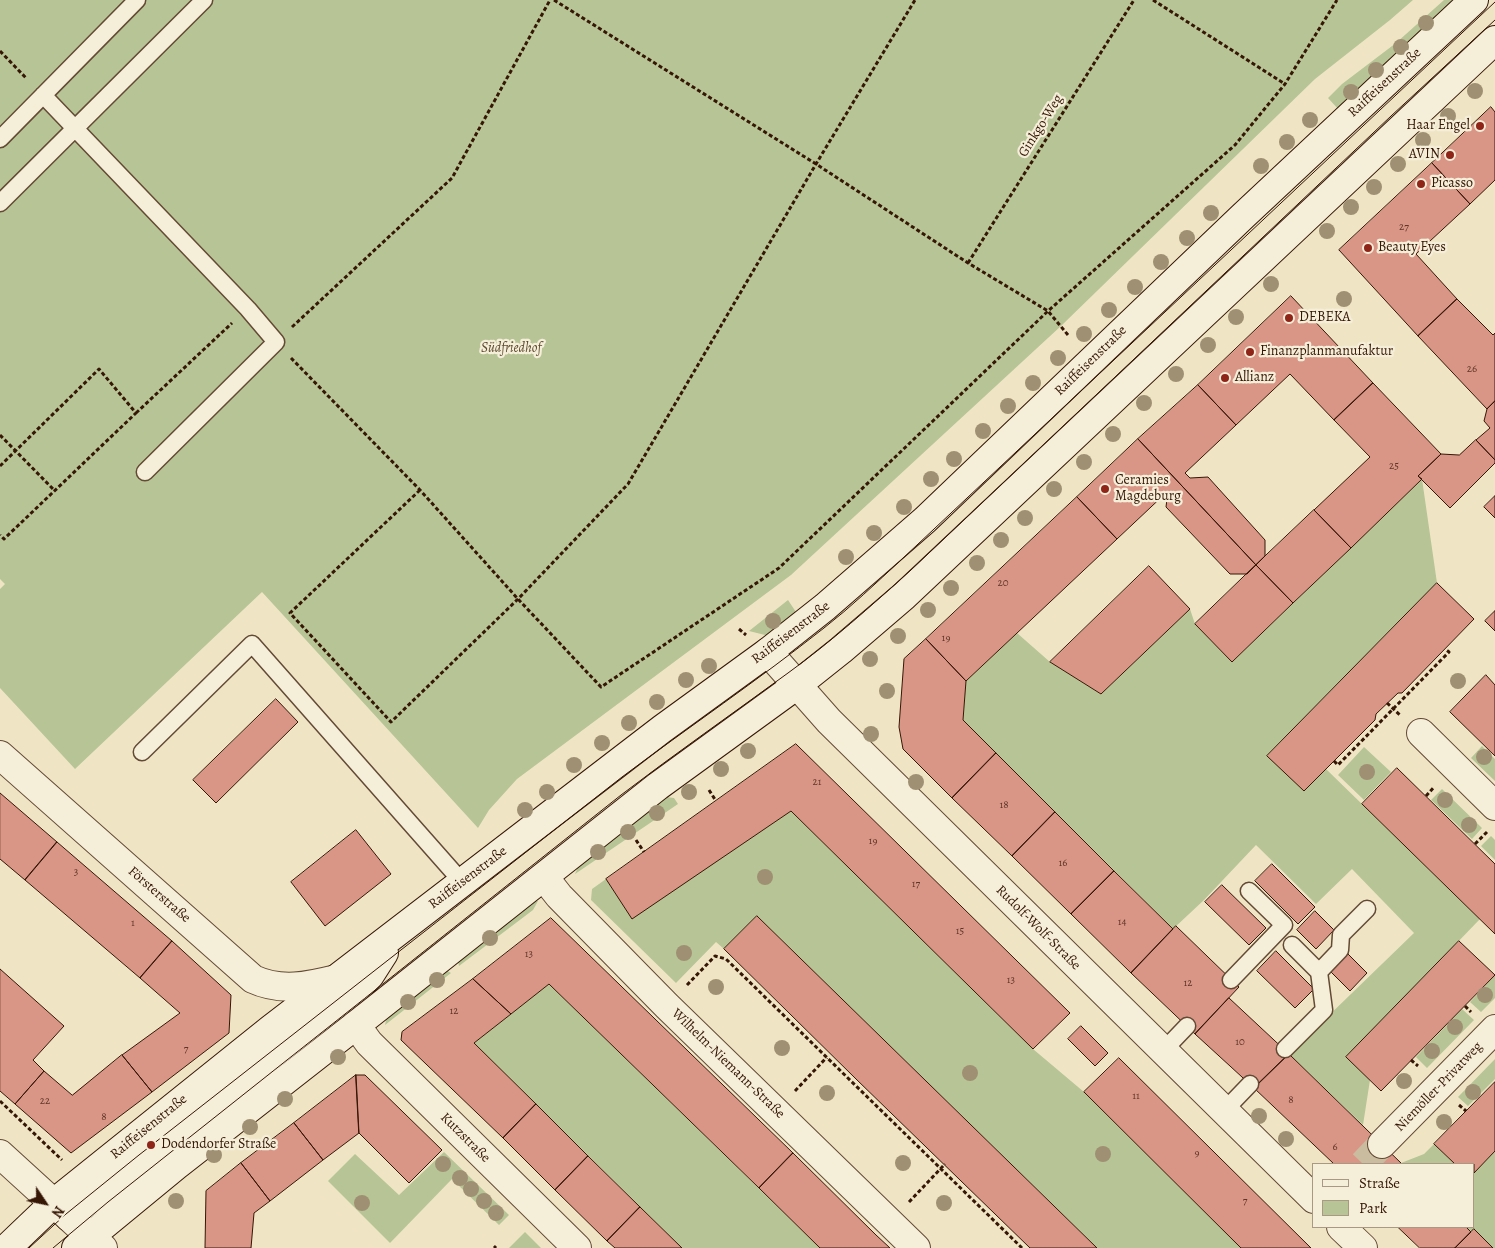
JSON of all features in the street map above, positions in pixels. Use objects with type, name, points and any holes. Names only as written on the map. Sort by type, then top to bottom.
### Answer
[{"type":"main road","name":"Raiffeisenstraße","points":[[61,1210],[336,979],[662,729],[768,652],[832,601],[925,520],[1243,216],[1474,0]]},
{"type":"main road","points":[[0,1154],[61,1210],[90,1244],[177,1165],[356,1026],[658,786],[797,685],[841,650],[904,596],[1495,40]]},
{"type":"main road","name":"Rudolf-Wolf-Straße","points":[[768,652],[828,721],[1312,1197]]},
{"type":"main road","points":[[1421,733],[1495,806]]},
{"type":"main road","name":"Försterstraße","points":[[0,755],[254,979],[264,984],[292,988],[336,979]]},
{"type":"main road","name":"Wilhelm-Niemann-Straße","points":[[544,877],[559,896],[667,1006],[916,1248]]},
{"type":"main road","points":[[7,1248],[61,1210],[361,984],[370,975],[399,931]]},
{"type":"main road","name":"Kutzstraße","points":[[356,1026],[369,1043],[577,1248]]},
{"type":"main road","name":"Niemöller-Privatweg","points":[[1382,1144],[1495,1029]]},
{"type":"main road","points":[[1343,1228],[1363,1248]]},
{"type":"lane","points":[[0,139],[137,0]]},
{"type":"lane","points":[[0,203],[204,0]]},
{"type":"lane","points":[[43,95],[248,309],[276,342],[145,472]]},
{"type":"lane","points":[[142,752],[252,644],[463,883]]},
{"type":"lane","points":[[1231,980],[1284,925],[1249,891]]},
{"type":"lane","points":[[1319,972],[1340,950],[1341,935],[1366,909]]},
{"type":"lane","points":[[1285,1049],[1324,1010],[1319,972],[1292,945]]},
{"type":"lane","points":[[1163,1050],[1187,1026]]},
{"type":"lane","points":[[1224,1111],[1250,1084]]},
{"type":"path","points":[[1068,335],[1048,311],[968,263],[816,164],[552,0],[452,178],[276,342],[420,490],[518,599],[601,687],[779,568],[1048,311],[1234,144],[1285,84],[1337,0]]},
{"type":"path","points":[[420,490],[290,613],[392,722],[518,599],[628,484],[816,164],[915,0]]},
{"type":"path","name":"Ginkgo-Weg","points":[[968,263],[1134,0]]},
{"type":"path","points":[[1153,0],[1285,84]]},
{"type":"path","points":[[0,51],[43,95]]},
{"type":"path","points":[[0,535],[4,539],[248,309]]},
{"type":"path","points":[[0,466],[99,369],[136,413]]},
{"type":"path","points":[[0,435],[55,492]]},
{"type":"path","points":[[1334,761],[1338,765],[1449,652],[1445,649]]},
{"type":"path","points":[[1387,703],[1393,709]]},
{"type":"path","points":[[709,790],[716,801]]},
{"type":"path","points":[[636,840],[644,852]]},
{"type":"path","points":[[667,1006],[715,956],[726,960],[1022,1248]]},
{"type":"path","points":[[748,980],[752,976]]},
{"type":"path","points":[[802,1032],[805,1029]]},
{"type":"path","points":[[776,1111],[827,1057]]},
{"type":"path","points":[[853,1082],[856,1079]]},
{"type":"path","points":[[0,1101],[54,1153]]},
{"type":"path","points":[[899,1127],[902,1123]]},
{"type":"path","points":[[889,1222],[945,1164]]},
{"type":"path","points":[[986,1213],[990,1209]]},
{"type":"green space","name":"Südfriedhof","points":[[0,0],[1413,0],[1315,79],[1061,326],[791,575],[517,779],[489,810],[478,828],[262,592],[75,769],[0,688],[0,589],[5,584],[0,579]]},
{"type":"green space","points":[[1444,0],[1457,0],[1339,110],[1328,98],[1342,84],[1396,43]]},
{"type":"green space","points":[[1422,479],[1437,583],[1267,756],[1326,769],[1480,919],[1347,1057],[1370,1080],[1363,1125],[1289,1054],[1414,933],[1352,869],[1316,904],[1256,845],[1204,900],[1173,929],[963,720],[966,681],[1017,633],[1050,662],[1101,694],[1190,609],[1195,624],[1232,662]]},
{"type":"green space","points":[[788,600],[798,615],[769,636],[749,631]]},
{"type":"green space","points":[[1482,746],[1495,759],[1495,781],[1471,758]]},
{"type":"green space","points":[[1364,747],[1391,772],[1364,800],[1338,775]]},
{"type":"green space","points":[[1442,789],[1482,828],[1472,839],[1431,800]]},
{"type":"green space","points":[[659,796],[674,798],[678,804],[575,874],[579,865]]},
{"type":"green space","points":[[791,811],[1033,1049],[1084,1092],[1241,1248],[1097,1248],[757,916],[724,949],[716,942],[676,983],[591,900],[592,889],[606,879],[632,918]]},
{"type":"green space","points":[[1491,836],[1495,840],[1495,860],[1481,846]]},
{"type":"green space","points":[[533,901],[538,901],[533,910],[459,966],[457,957]]},
{"type":"green space","points":[[443,968],[451,973],[385,1025],[387,1016]]},
{"type":"green space","points":[[1495,975],[1495,998],[1481,1012],[1470,1002]]},
{"type":"green space","points":[[549,984],[820,1248],[682,1248],[474,1043]]},
{"type":"green space","points":[[1462,1009],[1474,1020],[1427,1068],[1416,1057]]},
{"type":"green space","points":[[1495,1059],[1495,1079],[1468,1106],[1458,1097]]},
{"type":"green space","points":[[1434,1144],[1454,1163],[1401,1163],[1424,1154]]},
{"type":"green space","points":[[1495,1151],[1495,1248],[1467,1228],[1475,1228],[1475,1172]]},
{"type":"green space","points":[[444,1152],[509,1215],[499,1225],[452,1179],[390,1243],[328,1181],[355,1154],[399,1195]]},
{"type":"green space","points":[[525,1232],[541,1248],[509,1248]]},
{"type":"building","points":[[1491,107],[1495,112],[1495,180],[1470,204],[1432,163]]},
{"type":"building","points":[[1432,163],[1470,204],[1416,254],[1457,299],[1418,336],[1339,250]]},
{"type":"building","points":[[1291,296],[1373,383],[1334,420],[1290,374],[1236,425],[1198,385]]},
{"type":"building","points":[[1457,299],[1493,335],[1495,333],[1495,401],[1487,409],[1418,336]]},
{"type":"building","points":[[1373,383],[1441,454],[1418,476],[1422,479],[1351,548],[1314,510],[1370,457],[1334,420]]},
{"type":"building","points":[[1198,385],[1236,425],[1185,473],[1190,478],[1208,477],[1265,540],[1265,556],[1256,565],[1138,439]]},
{"type":"building","points":[[1495,401],[1495,460],[1476,440],[1490,428],[1484,421],[1487,409]]},
{"type":"building","points":[[1138,439],[1256,565],[1247,574],[1230,574],[1166,507],[1168,491],[1117,539],[1077,497]]},
{"type":"building","points":[[1476,440],[1495,460],[1495,463],[1450,508],[1418,476],[1441,454],[1459,455]]},
{"type":"building","points":[[1495,496],[1495,518],[1484,507]]},
{"type":"building","points":[[1077,497],[1117,539],[966,681],[926,639]]},
{"type":"building","points":[[1314,510],[1351,548],[1293,603],[1256,565]]},
{"type":"building","points":[[1256,565],[1293,603],[1232,662],[1195,624]]},
{"type":"building","points":[[1149,566],[1190,609],[1101,694],[1050,662]]},
{"type":"building","points":[[1437,583],[1474,619],[1402,693],[1398,693],[1376,714],[1375,720],[1304,791],[1267,756]]},
{"type":"building","points":[[1495,611],[1495,631],[1485,621]]},
{"type":"building","points":[[926,639],[966,681],[963,720],[996,753],[952,798],[903,749],[899,727],[904,659]]},
{"type":"building","points":[[1486,675],[1495,685],[1495,756],[1450,712]]},
{"type":"building","points":[[276,699],[298,722],[216,803],[193,780]]},
{"type":"building","points":[[796,744],[1070,1013],[1033,1049],[791,811],[632,919],[606,879]]},
{"type":"building","points":[[996,753],[1055,812],[1012,856],[952,798]]},
{"type":"building","points":[[1397,768],[1495,864],[1495,934],[1362,804]]},
{"type":"building","points":[[0,793],[57,842],[25,880],[0,859]]},
{"type":"building","points":[[1055,812],[1114,871],[1071,914],[1012,856]]},
{"type":"building","points":[[356,830],[391,874],[325,926],[291,882]]},
{"type":"building","points":[[57,842],[172,941],[140,978],[25,880]]},
{"type":"building","points":[[1272,864],[1315,907],[1298,924],[1255,881]]},
{"type":"building","points":[[1114,871],[1173,929],[1131,973],[1071,914]]},
{"type":"building","points":[[1222,885],[1266,928],[1249,945],[1205,902]]},
{"type":"building","points":[[1315,911],[1334,930],[1316,949],[1297,930]]},
{"type":"building","points":[[757,916],[1097,1248],[1030,1248],[856,1079],[724,949]]},
{"type":"building","points":[[551,918],[793,1153],[759,1188],[549,984],[511,1014],[473,979]]},
{"type":"building","points":[[1176,926],[1239,987],[1195,1034],[1131,973]]},
{"type":"building","points":[[172,941],[231,995],[229,1033],[152,1092],[122,1055],[180,1013],[140,978]]},
{"type":"building","points":[[1459,941],[1495,975],[1381,1091],[1346,1057]]},
{"type":"building","points":[[1276,951],[1314,989],[1295,1008],[1257,971]]},
{"type":"building","points":[[1348,954],[1367,973],[1350,991],[1331,972]]},
{"type":"building","points":[[0,969],[64,1026],[33,1060],[44,1071],[15,1104],[0,1091]]},
{"type":"building","points":[[473,979],[511,1014],[474,1043],[536,1104],[503,1138],[401,1040],[402,1032]]},
{"type":"building","points":[[1229,998],[1289,1054],[1254,1088],[1195,1034]]},
{"type":"building","points":[[1081,1026],[1108,1053],[1095,1066],[1068,1039]]},
{"type":"building","points":[[1289,1054],[1401,1163],[1333,1163],[1254,1088]]},
{"type":"building","points":[[122,1055],[152,1092],[71,1153],[15,1104],[44,1071],[72,1095]]},
{"type":"building","points":[[1119,1058],[1311,1248],[1241,1248],[1084,1092]]},
{"type":"building","points":[[356,1075],[365,1075],[442,1150],[409,1183],[359,1133]]},
{"type":"building","points":[[356,1075],[359,1133],[323,1160],[294,1123]]},
{"type":"building","points":[[1495,1082],[1495,1151],[1475,1172],[1475,1163],[1454,1163],[1434,1144]]},
{"type":"building","points":[[536,1104],[588,1156],[555,1190],[503,1138]]},
{"type":"building","points":[[294,1123],[323,1160],[270,1201],[241,1163]]},
{"type":"building","points":[[793,1153],[890,1248],[820,1248],[759,1188]]},
{"type":"building","points":[[588,1156],[640,1207],[607,1241],[555,1190]]},
{"type":"building","points":[[241,1163],[270,1201],[254,1213],[251,1248],[205,1248],[206,1191]]},
{"type":"building","points":[[640,1207],[682,1248],[615,1248],[607,1241]]},
{"type":"building","points":[[1399,1228],[1467,1228],[1471,1232],[1455,1248],[1420,1248]]},
{"type":"building","points":[[1474,1229],[1493,1248],[1455,1248]]},
{"type":"tunnel","points":[[1364,1163],[1382,1144]]},
{"type":"tram line","points":[[29,1248],[66,1214],[139,1155],[622,777],[774,666],[844,612],[1495,2]]},
{"type":"tram line","points":[[53,1248],[108,1202],[621,795],[804,661],[851,623],[911,570],[1495,20]]},
{"type":"place","name":"Haar Engel","points":[[1480,126]]},
{"type":"place","name":"AVIN","points":[[1450,155]]},
{"type":"place","name":"Picasso","points":[[1421,184]]},
{"type":"place","name":"Beauty Eyes","points":[[1368,248]]},
{"type":"place","name":"DEBEKA","points":[[1289,318]]},
{"type":"place","name":"Finanzplanmanufaktur","points":[[1250,352]]},
{"type":"place","name":"Allianz","points":[[1225,378]]},
{"type":"place","name":"Ceramies Magdeburg","points":[[1105,489]]},
{"type":"place","name":"Dodendorfer Straße","points":[[151,1145]]}]
